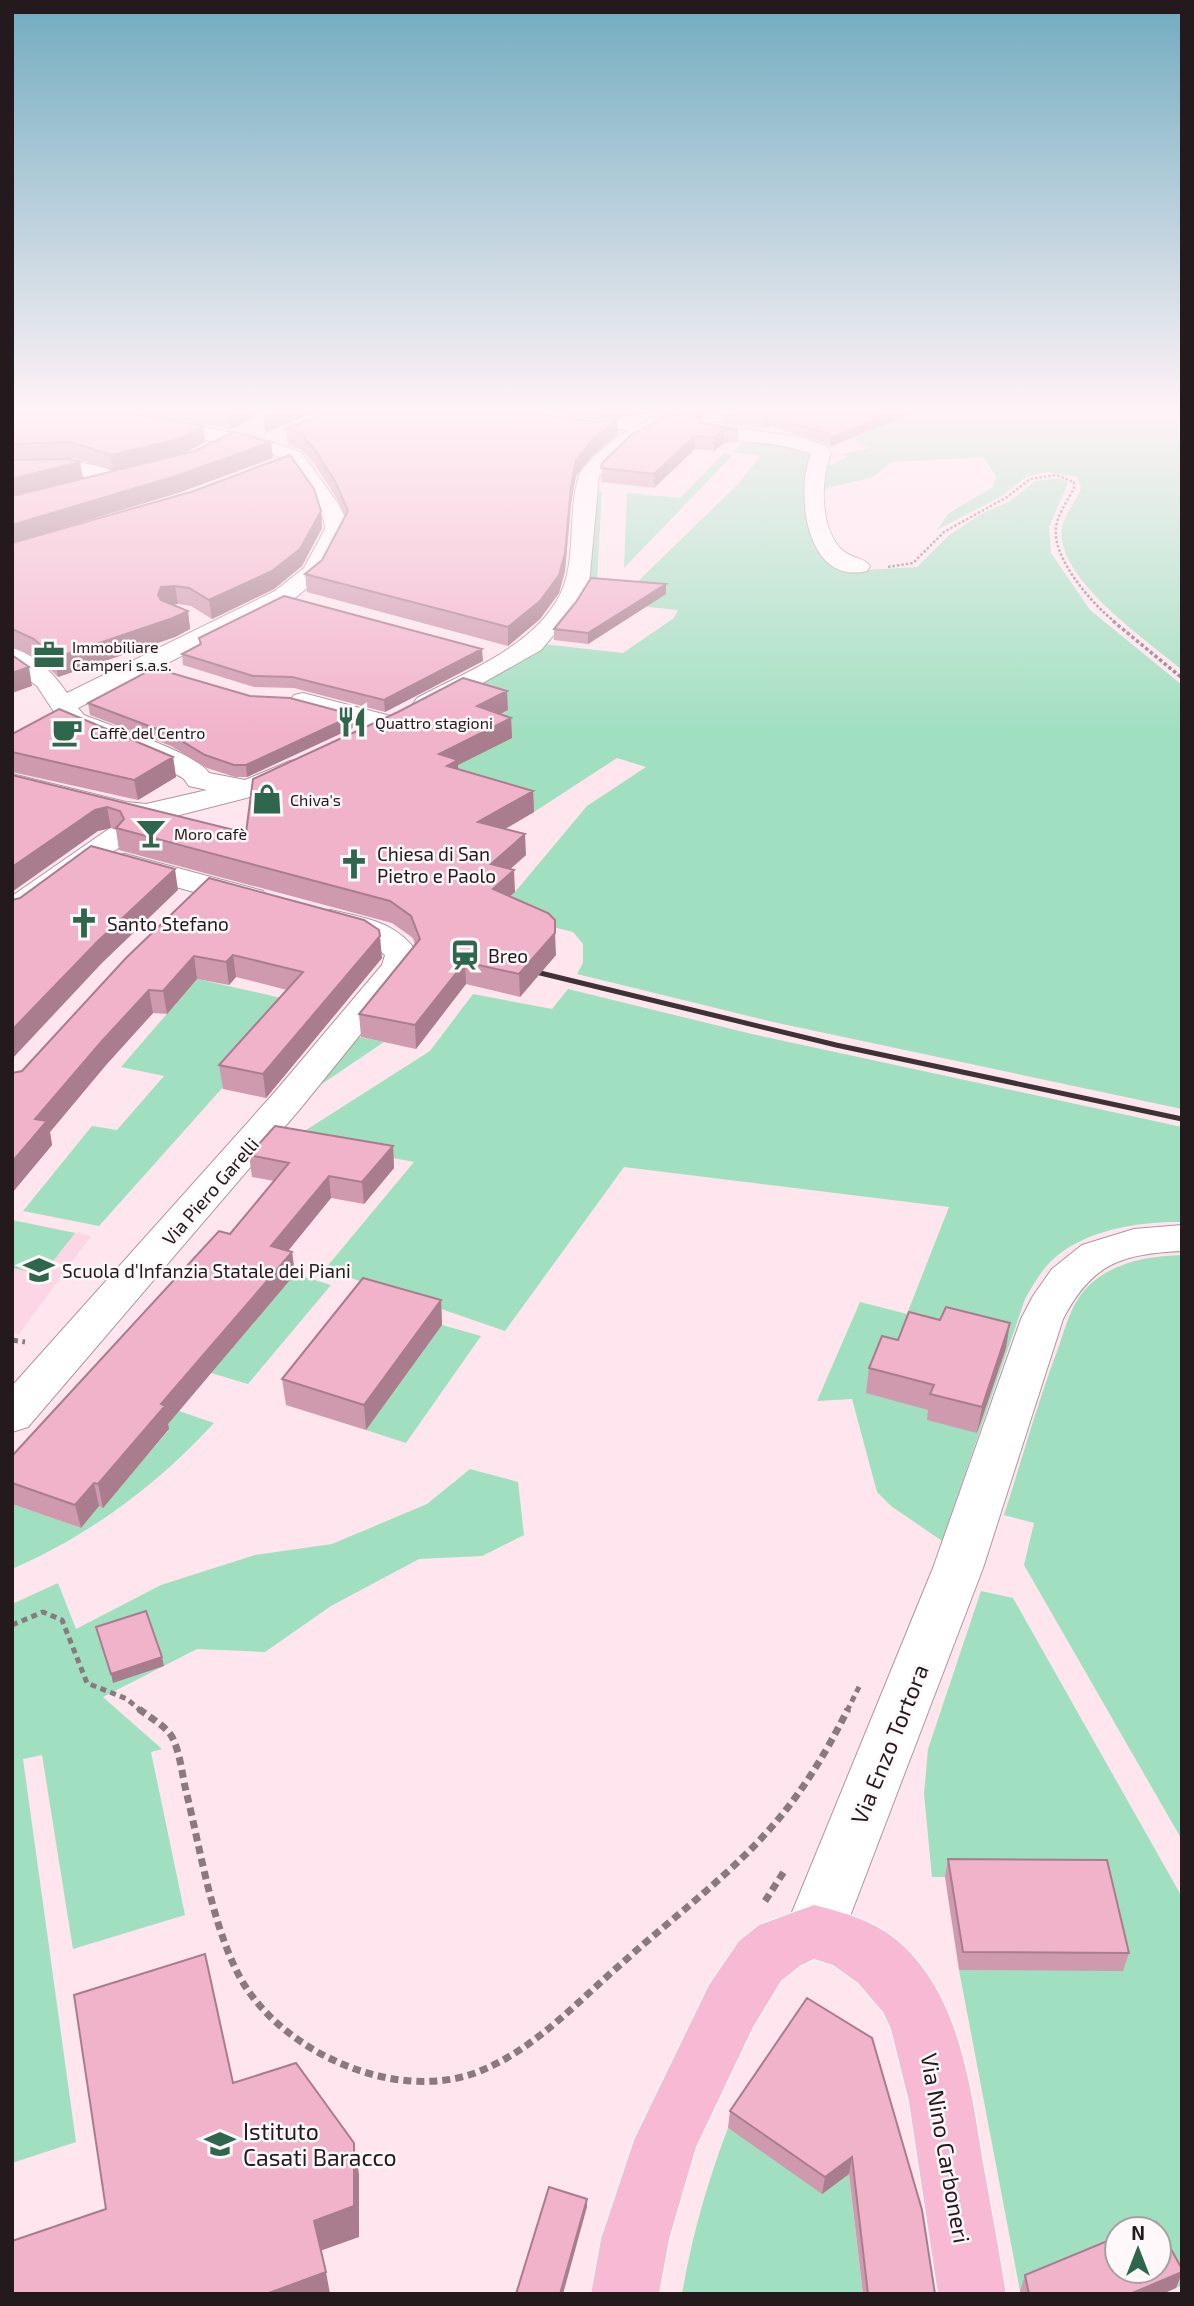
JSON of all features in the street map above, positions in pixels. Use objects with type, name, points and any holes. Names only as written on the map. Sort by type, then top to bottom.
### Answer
[{"type":"main road","points":[[625,2294],[635,2238],[666,2140],[730,2006],[760,1961],[780,1945],[814,1932]]},
{"type":"main road","name":"Via Nino Carboneri","points":[[814,1932],[849,1942],[880,1963],[904,1992],[919,2021],[930,2053],[941,2102],[972,2294]]},
{"type":"street","points":[[63,705],[283,596],[313,572],[337,527],[333,518]]},
{"type":"street","points":[[351,742],[513,658],[538,640],[566,606],[576,587],[584,518]]},
{"type":"street","points":[[817,518],[820,536],[838,558],[859,566]]},
{"type":"street","points":[[283,596],[317,605]]},
{"type":"street","points":[[474,647],[513,658]]},
{"type":"street","points":[[12,656],[46,681],[75,722],[171,760],[196,776],[249,788]]},
{"type":"street","points":[[145,665],[180,676]]},
{"type":"street","points":[[328,708],[356,694]]},
{"type":"street","points":[[276,699],[293,699],[388,724]]},
{"type":"street","points":[[12,783],[130,812],[249,788],[326,754]]},
{"type":"street","points":[[19,897],[89,854],[130,812],[192,789],[196,776]]},
{"type":"street","points":[[89,854],[205,885]]},
{"type":"street","points":[[175,914],[205,885]]},
{"type":"street","name":"Via Piero Garelli","points":[[12,1416],[288,1101],[402,960],[399,947],[379,933],[205,885]]},
{"type":"street","name":"Via Enzo Tortora","points":[[814,1932],[958,1568],[1041,1319],[1052,1298],[1065,1277],[1095,1255],[1132,1242],[1182,1238]]},
{"type":"path","points":[[859,566],[891,567],[911,564],[944,532],[970,518]]},
{"type":"path","points":[[1059,518],[1055,542],[1059,554],[1101,611],[1182,678]]},
{"type":"path","points":[[12,1625],[43,1612],[54,1614],[62,1620],[87,1684],[127,1699],[172,1737],[227,1955],[244,1986],[268,2016],[330,2059],[393,2079],[433,2080],[472,2074],[504,2059],[535,2037],[732,1867],[769,1830],[800,1792],[865,1676]]},
{"type":"shaded area","name":"Scuola d'Infanzia Statale dei Piani","points":[[12,1220],[91,1236],[19,1334],[12,1333]]},
{"type":"green space","points":[[594,518],[601,518],[597,581],[631,588],[703,518],[811,518],[811,531],[865,570],[917,567],[949,535],[976,518],[1053,518],[1049,527],[1051,553],[1090,610],[1182,685],[1182,1109],[773,1022],[577,974],[583,963],[583,944],[573,932],[492,912],[515,892],[587,806],[646,767],[617,758],[534,812],[499,802],[440,774],[511,738],[478,726],[507,711],[454,695],[543,644],[623,653],[674,618],[678,610],[638,606],[584,588],[590,576]]},
{"type":"green space","points":[[626,518],[673,518],[624,568]]},
{"type":"green space","points":[[946,518],[961,518],[937,530]]},
{"type":"green space","points":[[1066,518],[1182,518],[1182,670],[1127,625],[1087,587],[1072,567],[1063,547],[1062,527]]},
{"type":"green space","points":[[197,979],[299,1002],[99,1226],[23,1211],[92,1126],[117,1130],[164,1076],[121,1067]]},
{"type":"green space","points":[[568,989],[752,1034],[1182,1127],[1182,1222],[1134,1225],[1085,1239],[1058,1255],[1028,1293],[942,1541],[891,1506],[877,1492],[852,1399],[817,1401],[860,1302],[907,1314],[949,1207],[624,1167],[505,1331],[325,1269],[414,1162],[292,1139],[430,1051],[473,994],[552,1009]]},
{"type":"green space","points":[[354,1036],[384,1042],[307,1094]]},
{"type":"green space","points":[[12,1220],[75,1233],[43,1274],[12,1268]]},
{"type":"green space","points":[[1182,1255],[1182,1840],[1024,1565],[1034,1523],[1004,1515],[1044,1388],[1069,1318],[1083,1292],[1104,1274],[1128,1263]]},
{"type":"green space","points":[[295,1274],[331,1285],[248,1384],[211,1373]]},
{"type":"green space","points":[[442,1325],[481,1336],[406,1443],[366,1430]]},
{"type":"green space","points":[[179,1411],[214,1423],[169,1467],[121,1506],[68,1541],[12,1569],[12,1504],[81,1528],[99,1506],[103,1507],[169,1430],[165,1427]]},
{"type":"green space","points":[[470,1469],[518,1482],[524,1535],[482,1556],[419,1559],[331,1606],[265,1652],[197,1649],[103,1697],[162,1749],[151,1752],[185,1915],[73,1949],[42,1755],[23,1759],[76,2142],[12,2163],[12,1604],[58,1583],[76,1629],[161,1585],[255,1555],[332,1544],[427,1504]]},
{"type":"green space","points":[[981,1591],[1013,1598],[1182,1897],[1182,2285],[1176,2288],[1173,2282],[1173,2215],[1103,2215],[1103,2258],[1020,2291],[959,1970],[1103,1878],[932,1877],[924,1794],[928,1749]]},
{"type":"green space","points":[[728,2128],[822,2193],[849,2174],[863,2294],[682,2294],[701,2210]]},
{"type":"building","points":[[12,518],[37,518],[12,525]]},
{"type":"building","points":[[101,518],[317,518],[300,549],[272,571],[209,600],[189,588],[161,587],[158,595],[161,600],[188,611],[55,658],[34,639],[12,629],[12,543]]},
{"type":"building","points":[[344,518],[568,518],[565,553],[559,575],[540,601],[508,627],[305,574],[322,560]]},
{"type":"building","points":[[591,578],[666,584],[588,633],[554,629]]},
{"type":"building","points":[[284,596],[482,649],[384,700],[292,677],[253,676],[182,654],[201,644],[199,638]]},
{"type":"building","points":[[12,655],[29,667],[12,673]]},
{"type":"building","points":[[154,668],[250,696],[290,698],[354,715],[246,765],[234,765],[205,755],[170,734],[88,703]]},
{"type":"building","points":[[463,678],[507,691],[477,706],[511,718],[439,754],[458,760],[447,766],[533,791],[478,822],[525,834],[491,864],[514,870],[493,889],[548,913],[555,920],[555,933],[519,974],[465,962],[415,1025],[359,1014],[420,939],[411,916],[390,901],[116,828],[124,819],[120,811],[107,807],[95,810],[12,867],[12,775],[246,833],[253,779],[398,712]]},
{"type":"building","points":[[59,709],[173,757],[134,780],[12,752],[12,734]]},
{"type":"building","points":[[91,846],[175,869],[98,941],[12,1030],[12,900],[20,898]]},
{"type":"building","points":[[209,878],[364,920],[379,930],[380,936],[263,1074],[219,1065],[303,972],[233,955],[226,962],[194,956],[163,991],[149,990],[102,1041],[35,1119],[47,1121],[12,1162],[12,1073],[22,1071],[126,958]]},
{"type":"building","points":[[275,1126],[393,1146],[362,1182],[329,1176],[271,1246],[292,1252],[161,1404],[165,1406],[98,1484],[94,1483],[75,1505],[12,1483],[12,1456],[219,1231],[230,1234],[289,1163],[249,1155]]},
{"type":"building","points":[[363,1278],[441,1300],[364,1405],[282,1379]]},
{"type":"building","points":[[946,1307],[1010,1323],[982,1407],[930,1394],[934,1385],[869,1368],[882,1336],[898,1340],[909,1312],[940,1320]]},
{"type":"building","points":[[146,1611],[162,1657],[111,1674],[96,1627]]},
{"type":"building","points":[[948,1859],[1107,1860],[1129,1953],[963,1952]]},
{"type":"building","name":"Istituto Casati Baracco","points":[[205,1954],[233,2083],[296,2063],[354,2143],[354,2206],[314,2221],[326,2272],[266,2294],[12,2294],[12,2241],[106,2209],[74,1995]]},
{"type":"building","points":[[807,1998],[872,2038],[922,2210],[935,2294],[868,2294],[852,2157],[825,2177],[730,2111]]},
{"type":"building","points":[[549,2187],[587,2199],[560,2294],[516,2294]]},
{"type":"building","points":[[1103,2243],[1103,2285],[1151,2285],[1130,2294],[1029,2294],[1025,2275]]},
{"type":"building","points":[[1173,2253],[1182,2269],[1182,2272],[1173,2276]]},
{"type":"railway","points":[[528,970],[836,1045],[1182,1119]]},
{"type":"place","name":"Immobiliare Camperi s.a.s.","points":[[49,655]]},
{"type":"place","name":"Quattro stagioni","points":[[352,722]]},
{"type":"place","name":"Caffè del Centro","points":[[67,732]]},
{"type":"place","name":"Chiva's","points":[[267,799]]},
{"type":"place","name":"Moro cafè","points":[[151,833]]},
{"type":"place","name":"Chiesa di San Pietro e Paolo","points":[[354,864]]},
{"type":"place","name":"Santo Stefano","points":[[84,923]]},
{"type":"place","name":"Breo","points":[[465,955]]},
{"type":"place","name":"Scuola d'Infanzia Statale dei Piani","points":[[39,1270]]},
{"type":"place","name":"Istituto Casati Baracco","points":[[220,2144]]}]
